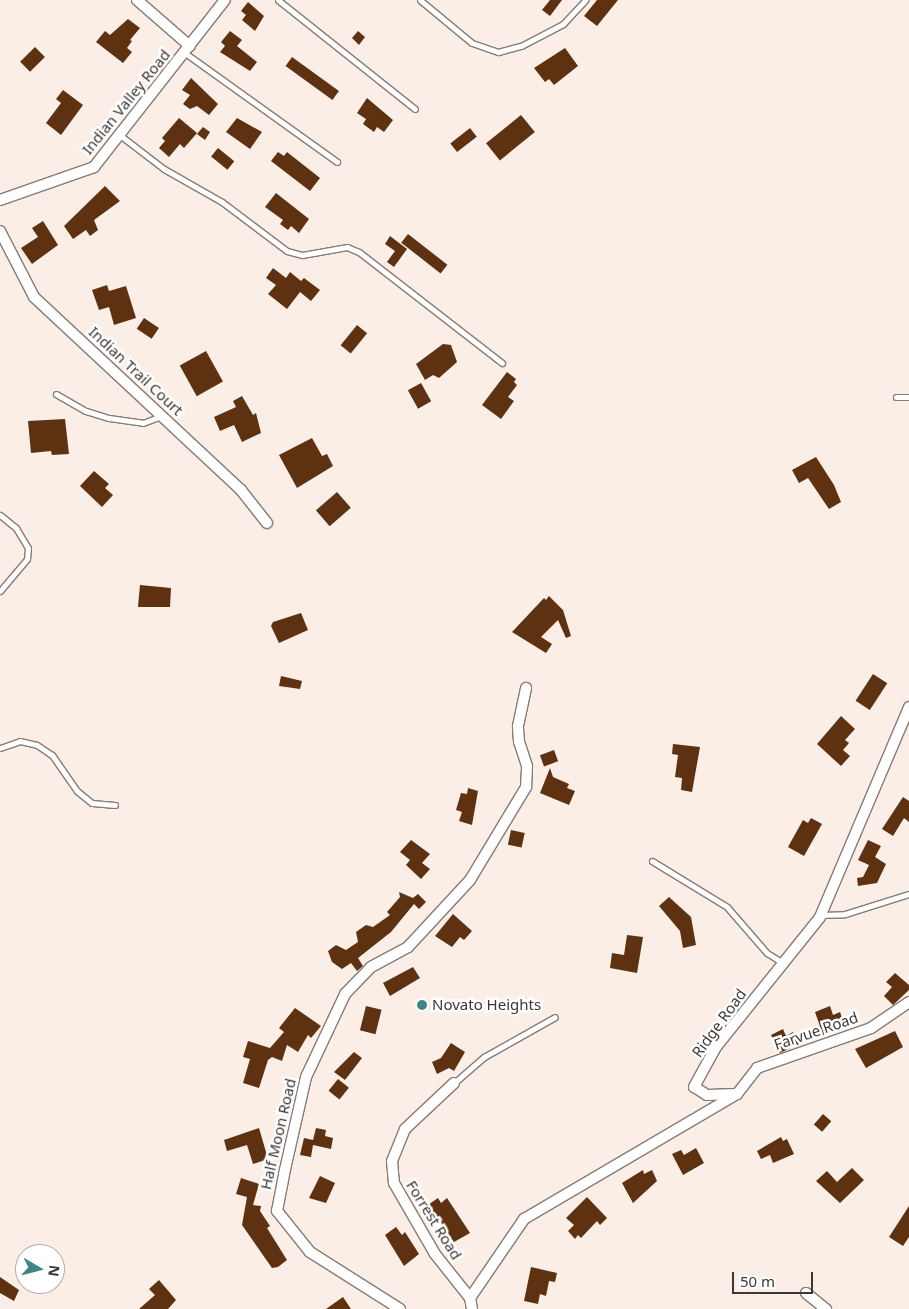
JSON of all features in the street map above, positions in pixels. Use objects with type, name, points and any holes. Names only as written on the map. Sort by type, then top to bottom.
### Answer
[{"type":"street","points":[[137,0],[188,49]]},
{"type":"street","name":"Indian Valley Road","points":[[0,200],[79,175],[94,167],[121,136],[225,0]]},
{"type":"street","name":"Indian Trail Court","points":[[0,231],[34,297],[241,490],[267,523]]},
{"type":"street","name":"Half Moon Road","points":[[400,1309],[310,1252],[277,1210],[306,1077],[345,994],[371,968],[408,947],[470,880],[526,787],[527,766],[518,726],[526,688]]},
{"type":"street","name":"Ridge Road","points":[[737,1094],[707,1095],[694,1087],[716,1047],[820,915],[909,707]]},
{"type":"street","name":"Farvue Road","points":[[737,1094],[757,1068],[871,1028],[909,1002]]},
{"type":"street","name":"Forrest Road","points":[[454,1083],[405,1129],[392,1161],[394,1183],[435,1254],[470,1298]]},
{"type":"street","points":[[472,1309],[470,1298],[524,1219],[737,1094]]},
{"type":"street","points":[[806,1293],[826,1309]]},
{"type":"lane","points":[[278,0],[415,109]]},
{"type":"lane","points":[[420,0],[472,43],[498,52],[521,46],[563,24],[585,0]]},
{"type":"lane","points":[[188,49],[337,162]]},
{"type":"lane","points":[[121,136],[164,169],[222,202],[287,251],[302,255],[348,247],[359,252],[502,363]]},
{"type":"lane","points":[[56,394],[86,411],[109,418],[143,423],[162,416]]},
{"type":"lane","points":[[896,397],[909,397]]},
{"type":"lane","points":[[0,515],[16,528],[28,548],[27,559],[0,591]]},
{"type":"lane","points":[[0,748],[20,741],[37,745],[52,754],[77,792],[92,803],[115,804]]},
{"type":"lane","points":[[652,861],[727,907],[767,953],[783,964]]},
{"type":"lane","points":[[820,915],[844,914],[909,894]]},
{"type":"lane","points":[[454,1083],[484,1057],[555,1017]]},
{"type":"building","points":[[550,0],[562,0],[550,16],[542,10]]},
{"type":"building","points":[[597,0],[618,0],[597,26],[584,16]]},
{"type":"building","points":[[248,2],[264,16],[255,31],[242,20],[246,15],[241,11]]},
{"type":"building","points":[[128,19],[140,28],[130,40],[132,41],[127,48],[132,52],[123,63],[96,42],[105,31],[110,35]]},
{"type":"building","points":[[230,31],[242,40],[237,46],[257,62],[250,71],[220,52],[225,46],[221,42]]},
{"type":"building","points":[[358,31],[365,37],[359,45],[352,38]]},
{"type":"building","points":[[35,47],[45,57],[30,72],[20,62]]},
{"type":"building","points":[[565,48],[578,66],[554,85],[549,79],[545,82],[534,68]]},
{"type":"building","points":[[292,57],[339,91],[332,100],[286,66]]},
{"type":"building","points":[[191,78],[218,104],[209,115],[197,106],[190,109],[183,104],[190,95],[182,90]]},
{"type":"building","points":[[63,90],[83,105],[61,135],[46,123],[61,103],[56,99]]},
{"type":"building","points":[[367,98],[393,120],[384,132],[377,127],[374,132],[363,124],[366,119],[357,113]]},
{"type":"building","points":[[521,115],[535,132],[500,160],[486,143]]},
{"type":"building","points":[[179,118],[197,133],[184,148],[180,144],[169,157],[159,148],[165,141],[162,138]]},
{"type":"building","points":[[237,118],[262,132],[250,149],[226,132]]},
{"type":"building","points":[[203,127],[210,132],[205,140],[197,134]]},
{"type":"building","points":[[470,128],[477,137],[457,152],[450,143]]},
{"type":"building","points":[[218,148],[234,161],[227,170],[211,157]]},
{"type":"building","points":[[278,152],[284,156],[287,152],[320,178],[310,191],[271,161]]},
{"type":"building","points":[[105,186],[120,201],[94,220],[98,230],[90,236],[86,230],[73,239],[64,226]]},
{"type":"building","points":[[276,193],[309,219],[299,233],[291,226],[288,230],[280,224],[283,220],[265,207]]},
{"type":"building","points":[[43,221],[58,245],[32,264],[21,248],[38,237],[32,228]]},
{"type":"building","points":[[408,234],[447,265],[441,273],[401,243]]},
{"type":"building","points":[[390,236],[407,249],[394,267],[387,262],[395,251],[385,244]]},
{"type":"building","points":[[273,268],[286,278],[290,272],[301,281],[304,278],[320,290],[311,301],[300,292],[287,309],[268,294],[276,285],[266,278]]},
{"type":"building","points":[[107,285],[109,291],[126,286],[136,318],[114,325],[109,307],[99,310],[92,290]]},
{"type":"building","points":[[144,318],[159,328],[152,339],[137,329]]},
{"type":"building","points":[[357,325],[367,333],[351,353],[341,345]]},
{"type":"building","points":[[443,344],[451,345],[457,362],[439,378],[433,375],[425,380],[416,364]]},
{"type":"building","points":[[206,351],[223,382],[197,396],[180,366]]},
{"type":"building","points":[[507,372],[516,379],[514,382],[517,385],[508,397],[514,401],[501,419],[482,405]]},
{"type":"building","points":[[421,383],[431,401],[418,409],[408,390]]},
{"type":"building","points":[[242,396],[253,415],[256,413],[261,433],[242,442],[234,425],[220,431],[214,417],[236,407],[233,401]]},
{"type":"building","points":[[65,419],[69,454],[52,455],[51,451],[31,453],[28,421]]},
{"type":"building","points":[[312,438],[322,456],[327,454],[333,466],[297,488],[279,455]]},
{"type":"building","points":[[816,457],[834,485],[841,502],[829,509],[808,478],[799,483],[792,470]]},
{"type":"building","points":[[94,471],[109,484],[105,488],[113,495],[102,507],[80,486]]},
{"type":"building","points":[[337,492],[351,508],[330,526],[316,510]]},
{"type":"building","points":[[140,585],[171,588],[170,607],[138,607]]},
{"type":"building","points":[[549,596],[563,610],[571,636],[566,638],[558,620],[541,637],[552,644],[546,653],[512,632],[544,598],[546,600]]},
{"type":"building","points":[[301,613],[308,630],[279,643],[271,626],[273,622]]},
{"type":"building","points":[[873,674],[887,683],[870,710],[856,701]]},
{"type":"building","points":[[281,676],[302,681],[300,689],[279,686]]},
{"type":"building","points":[[841,716],[855,729],[845,740],[849,743],[843,750],[850,756],[841,766],[817,744]]},
{"type":"building","points":[[673,744],[700,747],[692,792],[681,790],[682,778],[675,777],[678,755],[672,754]]},
{"type":"building","points":[[554,750],[558,761],[544,766],[540,755]]},
{"type":"building","points":[[550,768],[553,777],[569,784],[567,788],[575,791],[569,805],[540,793]]},
{"type":"building","points":[[468,788],[478,791],[472,825],[459,821],[462,812],[456,810],[461,793],[467,794]]},
{"type":"building","points":[[903,797],[909,801],[909,822],[904,818],[893,836],[882,829]]},
{"type":"building","points":[[811,818],[822,824],[804,856],[788,847],[803,820],[808,823]]},
{"type":"building","points":[[511,830],[525,833],[522,848],[508,845]]},
{"type":"building","points":[[411,840],[430,854],[422,863],[430,869],[421,879],[406,865],[410,860],[400,852]]},
{"type":"building","points":[[868,840],[881,846],[875,857],[886,864],[877,883],[858,886],[857,878],[863,877],[869,865],[858,860]]},
{"type":"building","points":[[399,892],[413,898],[418,894],[426,902],[419,909],[414,904],[391,932],[358,958],[363,966],[357,971],[351,963],[342,969],[332,962],[328,951],[336,945],[346,950],[358,942],[356,932],[366,925],[373,927],[390,915],[387,912],[400,897]]},
{"type":"building","points":[[669,897],[691,917],[696,945],[683,948],[680,931],[659,906]]},
{"type":"building","points":[[453,914],[472,931],[464,940],[460,937],[452,947],[435,936]]},
{"type":"building","points":[[627,935],[643,937],[637,973],[610,968],[612,953],[624,955]]},
{"type":"building","points":[[413,967],[420,978],[390,996],[383,983]]},
{"type":"building","points":[[895,973],[909,985],[909,990],[893,1005],[884,996],[892,987],[886,982]]},
{"type":"building","points":[[366,1006],[382,1010],[375,1034],[360,1030]]},
{"type":"building","points":[[830,1006],[833,1015],[840,1012],[845,1027],[823,1035],[815,1012]]},
{"type":"building","points":[[295,1008],[321,1026],[311,1038],[308,1035],[298,1052],[287,1045],[282,1061],[272,1057],[268,1060],[259,1088],[243,1083],[250,1059],[243,1057],[248,1041],[270,1048],[284,1032],[279,1028]]},
{"type":"building","points":[[783,1029],[786,1036],[793,1032],[799,1044],[780,1053],[771,1035]]},
{"type":"building","points":[[895,1031],[903,1047],[866,1068],[855,1049]]},
{"type":"building","points":[[451,1043],[465,1052],[454,1071],[449,1068],[437,1074],[432,1062],[441,1058]]},
{"type":"building","points":[[354,1052],[362,1058],[345,1080],[334,1072]]},
{"type":"building","points":[[338,1079],[349,1088],[339,1099],[329,1091]]},
{"type":"building","points":[[823,1114],[831,1121],[822,1132],[814,1125]]},
{"type":"building","points":[[259,1128],[268,1159],[253,1164],[247,1145],[227,1151],[224,1140]]},
{"type":"building","points":[[316,1128],[326,1130],[325,1136],[333,1138],[331,1149],[313,1145],[311,1157],[300,1155],[304,1138],[313,1140]]},
{"type":"building","points":[[781,1137],[783,1141],[787,1139],[794,1154],[773,1163],[770,1155],[761,1159],[757,1151]]},
{"type":"building","points":[[696,1148],[704,1163],[683,1175],[672,1154],[681,1150],[684,1155]]},
{"type":"building","points":[[852,1168],[864,1180],[840,1203],[816,1181],[827,1171],[837,1182]]},
{"type":"building","points":[[643,1170],[644,1174],[652,1170],[657,1181],[633,1203],[622,1183]]},
{"type":"building","points":[[320,1176],[335,1183],[326,1203],[309,1198]]},
{"type":"building","points":[[241,1178],[259,1184],[253,1205],[261,1206],[260,1211],[270,1226],[267,1228],[287,1260],[278,1267],[272,1268],[242,1225],[247,1197],[236,1194]]},
{"type":"building","points":[[587,1197],[607,1218],[600,1225],[597,1221],[581,1238],[578,1235],[575,1239],[568,1231],[574,1225],[566,1218]]},
{"type":"building","points":[[438,1198],[441,1203],[447,1198],[470,1233],[454,1242],[439,1220],[435,1222],[425,1207]]},
{"type":"building","points":[[909,1206],[909,1237],[903,1246],[889,1237]]},
{"type":"building","points":[[396,1227],[402,1235],[405,1232],[419,1254],[404,1266],[385,1235]]},
{"type":"building","points":[[531,1267],[557,1273],[555,1282],[549,1281],[546,1296],[540,1294],[538,1304],[524,1301]]},
{"type":"building","points":[[0,1277],[15,1287],[15,1294],[17,1294],[14,1301],[0,1293]]},
{"type":"building","points":[[159,1280],[176,1300],[168,1309],[139,1309],[155,1295],[149,1289]]},
{"type":"building","points":[[343,1297],[351,1309],[326,1309]]},
{"type":"place","name":"Novato Heights","points":[[422,1005]]}]
